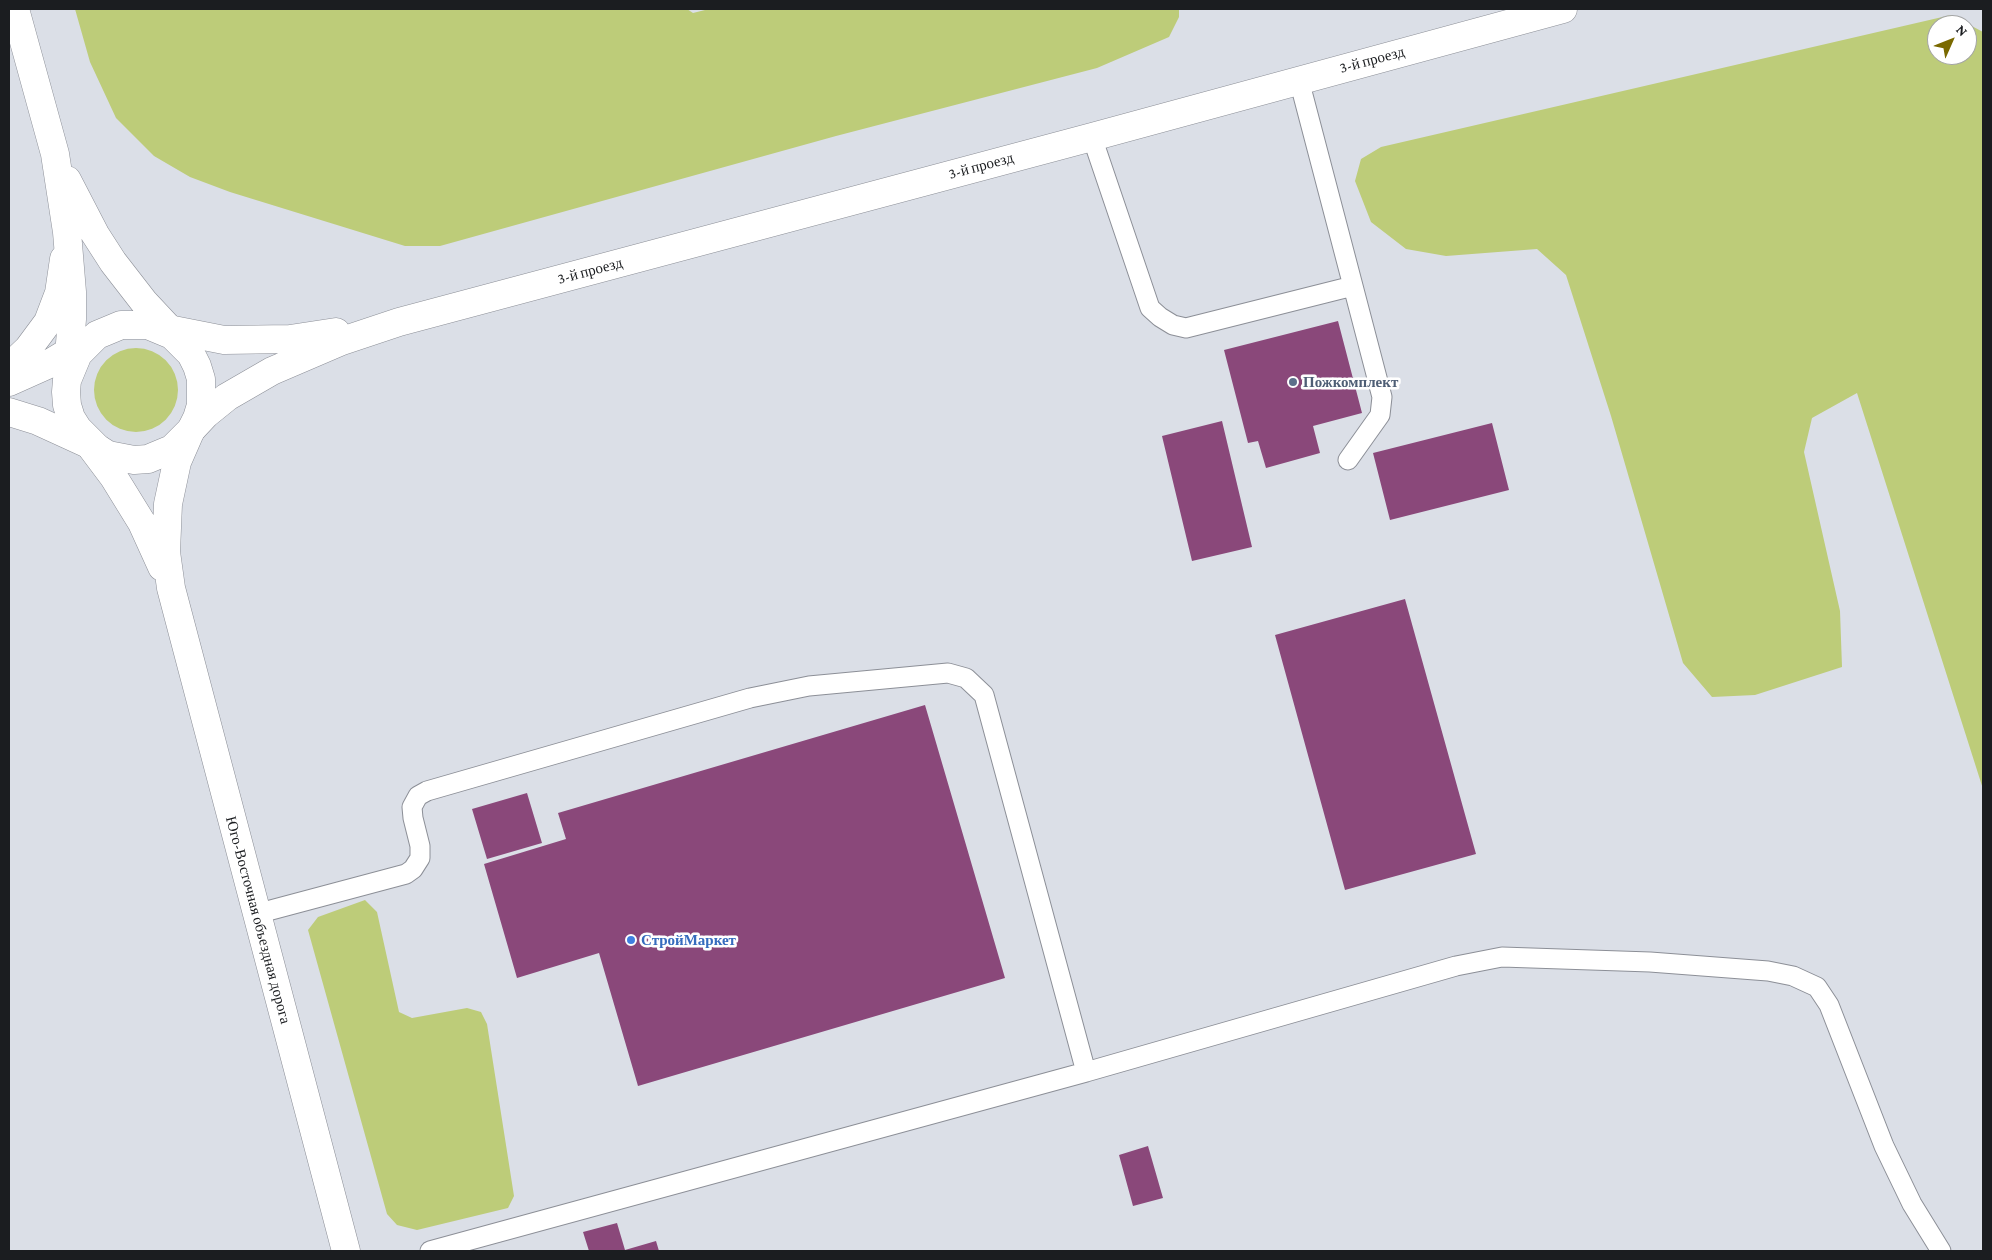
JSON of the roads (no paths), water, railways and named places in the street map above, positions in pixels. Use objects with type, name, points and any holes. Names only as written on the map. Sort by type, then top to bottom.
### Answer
[{"type":"street","points":[[16,9],[55,154],[67,232],[72,292],[67,405],[78,430],[113,476],[142,523],[171,588]]},
{"type":"street","name":"3-й проезд","points":[[399,322],[1563,9]]},
{"type":"street","points":[[55,154],[72,192],[95,234],[128,282],[167,333],[198,366],[202,392],[199,412],[177,462],[168,504],[166,552],[171,588]]},
{"type":"street","points":[[9,367],[39,336],[48,322],[61,285],[67,232]]},
{"type":"street","points":[[128,282],[166,312],[184,320],[224,332],[290,339]]},
{"type":"street","points":[[9,382],[69,365],[97,335],[121,325],[224,340],[290,339],[399,322]]},
{"type":"street","points":[[9,412],[38,421],[91,445],[108,455],[121,459],[148,459],[172,449],[206,414],[227,397],[272,371],[342,341],[399,322]]},
{"type":"street","name":"Юго-Восточная объездная дорога","points":[[171,588],[346,1251]]},
{"type":"lane","points":[[1299,80],[1382,397],[1380,415],[1348,460]]},
{"type":"lane","points":[[1092,137],[1150,308],[1173,325],[1186,328],[1353,286]]},
{"type":"lane","points":[[256,914],[406,874],[413,869],[420,858],[420,846],[412,807],[418,796],[428,791],[750,698],[809,686],[953,674],[966,678],[984,695],[1086,1072]]},
{"type":"lane","points":[[430,1251],[1086,1072],[1456,966],[1502,957],[1660,962],[1768,971],[1793,976],[1817,987],[1830,1006],[1884,1146],[1912,1204],[1941,1251]]},
{"type":"place","name":"Пожкомплект","points":[[1293,382]]},
{"type":"place","name":"СтройМаркет","points":[[631,940]]}]
